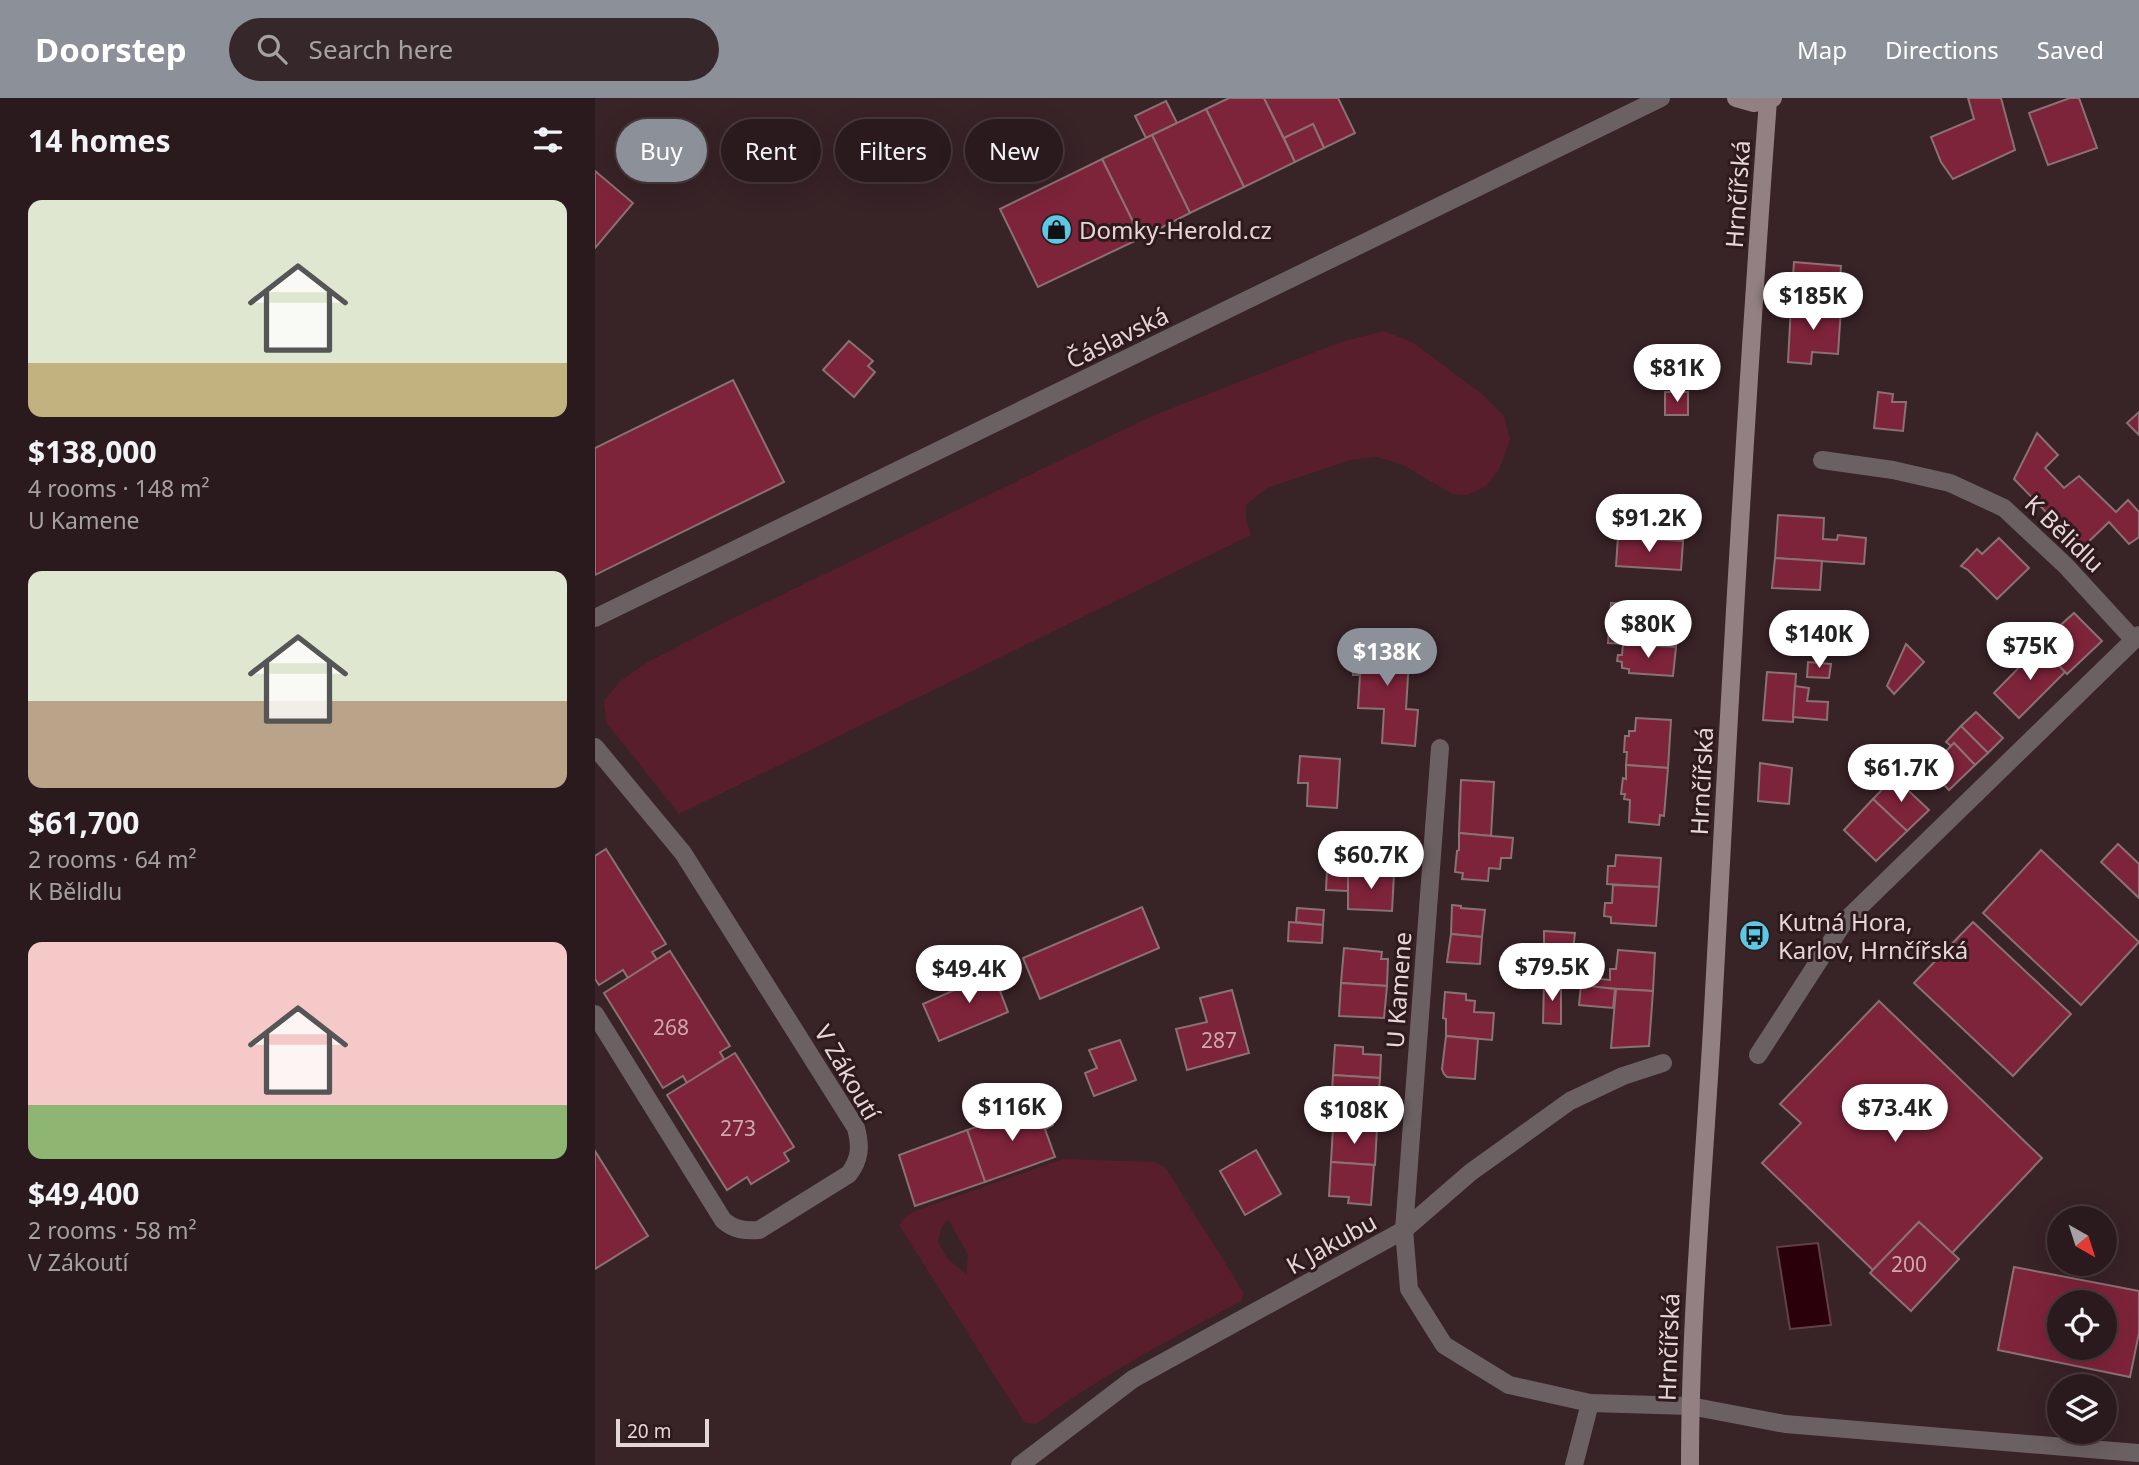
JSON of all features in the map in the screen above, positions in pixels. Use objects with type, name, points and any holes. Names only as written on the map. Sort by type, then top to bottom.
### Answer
[{"type":"main road","points":[[1736,98],[1751,103],[1771,99]]},
{"type":"main road","name":"Hrnčířská","points":[[1690,1465],[1691,1339],[1711,1052],[1742,469],[1771,99]]},
{"type":"street","name":"Čáslavská","points":[[595,618],[1661,98]]},
{"type":"street","name":"K Bělidlu","points":[[1758,1055],[1844,922],[2137,638],[2004,508],[1950,483],[1893,470],[1822,460]]},
{"type":"street","name":"U Kamene","points":[[1440,748],[1404,1230],[1409,1289],[1444,1345],[1510,1385],[1590,1403],[1690,1406],[1785,1424],[2138,1453]]},
{"type":"street","name":"V Zákoutí","points":[[595,1014],[723,1220],[730,1226],[745,1231],[759,1230],[849,1174],[855,1166],[860,1155],[856,1128],[683,853],[596,751]]},
{"type":"street","name":"K Jakubu","points":[[1020,1465],[1133,1380],[1404,1230],[1471,1172],[1570,1101],[1623,1076],[1663,1063]]},
{"type":"street","points":[[1574,1465],[1590,1403]]},
{"type":"shaded area","points":[[1384,331],[1414,343],[1482,394],[1504,416],[1510,440],[1499,470],[1485,487],[1467,495],[1452,494],[1403,465],[1377,457],[1350,460],[1267,488],[1246,505],[1246,521],[1251,535],[679,814],[606,722],[604,701],[620,681],[648,662],[723,623],[1152,416],[1341,342]]},
{"type":"shaded area","points":[[1063,1159],[1155,1162],[1165,1167],[1244,1293],[1241,1301],[1111,1374],[1036,1424],[1024,1422],[899,1225],[915,1211]],"holes":[[[948,1219],[968,1255],[966,1274],[947,1258],[938,1241],[941,1229]]]},
{"type":"shaded area","points":[[1818,1243],[1831,1325],[1790,1329],[1777,1247]]},
{"type":"building","points":[[1229,98],[1264,98],[1295,162],[1244,187],[1206,109]]},
{"type":"building","points":[[1264,98],[1338,98],[1355,133],[1324,148],[1313,124],[1284,138]]},
{"type":"building","points":[[1968,98],[2001,98],[2015,150],[1953,179],[1941,162],[1931,137],[1974,119]]},
{"type":"building","points":[[2070,98],[2079,98],[2097,148],[2048,165],[2029,113]]},
{"type":"building","points":[[1166,101],[1177,123],[1146,138],[1135,116]]},
{"type":"building","points":[[1206,109],[1244,187],[1190,213],[1152,135]]},
{"type":"building","points":[[1313,124],[1324,148],[1295,162],[1284,138]]},
{"type":"building","points":[[1152,135],[1190,213],[1141,238],[1102,159]]},
{"type":"building","points":[[1102,159],[1141,238],[1038,287],[1000,209],[1055,182],[1063,182],[1063,178]]},
{"type":"building","points":[[595,171],[633,203],[595,248]]},
{"type":"building","points":[[1794,262],[1841,266],[1838,308],[1791,305]]},
{"type":"building","points":[[1791,305],[1841,308],[1838,354],[1812,352],[1811,364],[1788,362]]},
{"type":"building","points":[[849,341],[873,361],[868,366],[875,372],[854,397],[823,370]]},
{"type":"building","points":[[733,380],[784,482],[595,575],[595,448]]},
{"type":"building","points":[[1665,392],[1688,392],[1688,415],[1665,415]]},
{"type":"building","points":[[1878,392],[1893,394],[1892,402],[1906,402],[1903,431],[1874,428]]},
{"type":"building","points":[[2139,412],[2139,435],[2127,423]]},
{"type":"building","points":[[2037,433],[2058,455],[2045,468],[2064,488],[2079,476],[2116,512],[2128,500],[2139,512],[2139,537],[2129,544],[2109,522],[2082,548],[2045,511],[2014,479]]},
{"type":"building","points":[[1640,508],[1685,512],[1683,541],[1630,537],[1632,512],[1639,512]]},
{"type":"building","points":[[1778,515],[1824,518],[1823,539],[1837,540],[1838,535],[1866,538],[1864,564],[1775,558]]},
{"type":"building","points":[[1618,537],[1683,541],[1681,570],[1616,566]]},
{"type":"building","points":[[1999,538],[2029,568],[1997,599],[1961,566],[1977,549],[1982,554]]},
{"type":"building","points":[[1775,558],[1822,561],[1820,590],[1772,588]]},
{"type":"building","points":[[1611,603],[1636,604],[1635,615],[1678,618],[1676,647],[1608,643]]},
{"type":"building","points":[[2074,613],[2102,641],[2067,674],[2034,640],[2050,625],[2055,630]]},
{"type":"building","points":[[1355,640],[1410,644],[1406,709],[1418,710],[1415,746],[1382,743],[1384,709],[1358,708],[1360,675],[1353,675]]},
{"type":"building","points":[[1623,644],[1676,647],[1673,676],[1629,673],[1629,669],[1622,668],[1622,662],[1617,661],[1618,655],[1622,655]]},
{"type":"building","points":[[1906,644],[1924,662],[1894,694],[1887,686]]},
{"type":"building","points":[[2040,646],[2065,672],[2019,718],[1994,693]]},
{"type":"building","points":[[1808,662],[1831,664],[1829,678],[1807,677]]},
{"type":"building","points":[[1767,672],[1796,674],[1793,722],[1763,720]]},
{"type":"building","points":[[1795,686],[1809,688],[1807,701],[1828,702],[1827,720],[1793,717]]},
{"type":"building","points":[[1976,712],[2003,738],[1988,753],[1961,726]]},
{"type":"building","points":[[1636,718],[1671,720],[1668,768],[1626,765],[1625,736],[1629,736],[1629,731],[1635,731]]},
{"type":"building","points":[[1961,726],[1988,753],[1975,765],[1954,743],[1951,746],[1946,742]]},
{"type":"building","points":[[1954,743],[1975,765],[1949,790],[1927,767],[1922,772],[1918,768],[1936,751],[1941,756]]},
{"type":"building","points":[[1300,756],[1340,759],[1337,808],[1307,806],[1308,783],[1298,783]]},
{"type":"building","points":[[1760,763],[1792,768],[1789,804],[1758,801]]},
{"type":"building","points":[[1626,765],[1668,768],[1664,816],[1660,815],[1659,825],[1629,822],[1630,800],[1624,799],[1625,794],[1621,794],[1623,778],[1626,779]]},
{"type":"building","points":[[1894,777],[1929,810],[1907,831],[1873,799]]},
{"type":"building","points":[[1461,780],[1494,782],[1491,836],[1459,833]]},
{"type":"building","points":[[1873,799],[1907,831],[1876,861],[1844,830]]},
{"type":"building","points":[[1459,833],[1513,838],[1511,858],[1501,858],[1500,869],[1489,868],[1488,881],[1462,879],[1463,873],[1455,872]]},
{"type":"building","points":[[2118,844],[2139,864],[2139,898],[2101,862]]},
{"type":"building","points":[[606,849],[666,944],[652,952],[657,960],[628,978],[623,970],[599,985],[595,979],[595,856]]},
{"type":"building","points":[[2041,850],[2139,942],[2081,1005],[1983,913]]},
{"type":"building","points":[[1616,855],[1661,858],[1659,887],[1607,884],[1608,866],[1615,866]]},
{"type":"building","points":[[1327,870],[1348,870],[1348,891],[1326,890]]},
{"type":"building","points":[[1348,872],[1394,874],[1392,911],[1348,909]]},
{"type":"building","points":[[1613,885],[1659,887],[1656,926],[1611,923],[1611,917],[1604,916],[1605,903],[1612,903]]},
{"type":"building","points":[[1452,905],[1485,910],[1482,937],[1451,934]]},
{"type":"building","points":[[1142,907],[1159,948],[1040,999],[1023,958]]},
{"type":"building","points":[[1297,908],[1324,910],[1323,925],[1296,922]]},
{"type":"building","points":[[1289,922],[1323,925],[1322,943],[1288,941]]},
{"type":"building","points":[[1973,922],[2071,1014],[2013,1076],[1914,983]]},
{"type":"building","points":[[1544,931],[1575,933],[1573,950],[1544,949]]},
{"type":"building","points":[[1451,934],[1482,937],[1480,964],[1447,962]]},
{"type":"building","points":[[1344,948],[1382,952],[1381,959],[1388,959],[1387,986],[1341,983]]},
{"type":"building","points":[[1618,950],[1655,953],[1653,991],[1589,987],[1590,978],[1610,980],[1610,969],[1616,969]]},
{"type":"building","points":[[670,951],[730,1046],[720,1052],[724,1059],[687,1083],[683,1076],[663,1088],[604,993]]},
{"type":"building","points":[[1006,967],[1014,984],[1000,991],[1008,1012],[939,1041],[923,1004]]},
{"type":"building","points":[[1341,983],[1387,986],[1384,1018],[1339,1016]]},
{"type":"building","points":[[1544,983],[1561,983],[1561,1024],[1543,1023]]},
{"type":"building","points":[[1581,985],[1615,989],[1613,1008],[1579,1005]]},
{"type":"building","points":[[1616,989],[1653,991],[1649,1046],[1611,1048]]},
{"type":"building","points":[[1232,990],[1249,1053],[1187,1070],[1176,1029],[1207,1022],[1200,998]]},
{"type":"building","points":[[1445,992],[1466,994],[1466,1000],[1475,1001],[1474,1012],[1494,1013],[1492,1040],[1446,1036],[1446,1019],[1443,1018]]},
{"type":"building","points":[[1879,1001],[2042,1158],[1952,1253],[1919,1222],[1873,1270],[1762,1163],[1801,1123],[1780,1104]]},
{"type":"building","points":[[1446,1036],[1478,1039],[1475,1079],[1447,1077],[1444,1074],[1442,1069]]},
{"type":"building","points":[[1120,1040],[1136,1080],[1094,1096],[1085,1073],[1097,1068],[1089,1050]]},
{"type":"building","points":[[1335,1045],[1363,1047],[1363,1054],[1381,1055],[1380,1078],[1333,1075]]},
{"type":"building","points":[[735,1053],[794,1147],[784,1153],[789,1161],[751,1184],[747,1177],[727,1190],[667,1095]]},
{"type":"building","points":[[1333,1075],[1380,1078],[1378,1102],[1358,1102],[1358,1107],[1331,1105]]},
{"type":"building","points":[[1037,1106],[1040,1118],[1049,1114],[1053,1125],[1045,1129],[1055,1157],[985,1182],[967,1130]]},
{"type":"building","points":[[1333,1127],[1377,1128],[1375,1165],[1331,1162]]},
{"type":"building","points":[[967,1130],[985,1182],[915,1206],[899,1155]]},
{"type":"building","points":[[1256,1150],[1281,1194],[1245,1215],[1220,1171]]},
{"type":"building","points":[[595,1151],[648,1236],[595,1269]]},
{"type":"building","points":[[1331,1162],[1374,1165],[1371,1205],[1348,1203],[1349,1197],[1329,1196]]},
{"type":"building","points":[[1919,1222],[1959,1259],[1911,1311],[1870,1273]]},
{"type":"building","points":[[2014,1267],[2047,1273],[2047,1276],[2061,1276],[2139,1291],[2139,1333],[2130,1377],[1998,1350]]},
{"type":"place","name":"Domky-Herold.cz","points":[[1056,229]]},
{"type":"place","name":"Kutná Hora, Karlov, Hrnčířská","points":[[1755,935]]}]
